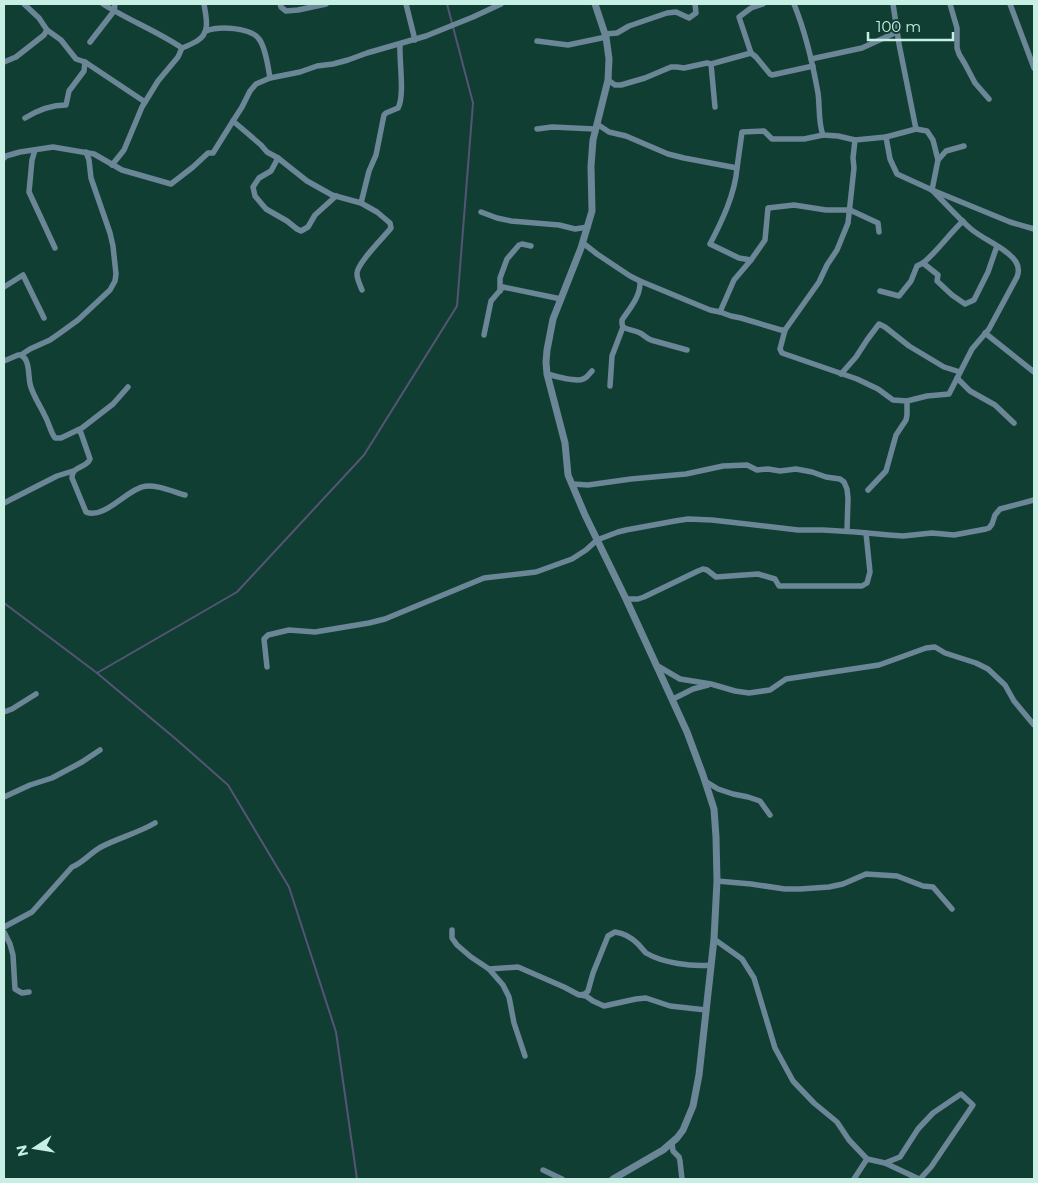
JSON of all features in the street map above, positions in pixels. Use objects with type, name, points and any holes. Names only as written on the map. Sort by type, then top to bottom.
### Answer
[{"type":"street","points":[[24,4],[39,18],[47,30],[61,40],[76,59],[86,62],[145,102]]},
{"type":"street","points":[[103,4],[182,48]]},
{"type":"street","points":[[90,42],[114,11],[115,4]]},
{"type":"street","points":[[112,165],[124,150],[145,102],[158,81],[178,57],[182,48],[204,36],[206,21],[204,4]]},
{"type":"street","points":[[280,4],[286,11],[326,4]]},
{"type":"street","points":[[406,4],[415,40]]},
{"type":"street","points":[[4,158],[12,154],[53,147],[86,152],[94,154],[122,170],[171,184],[208,153],[214,153],[256,84],[270,78],[300,72],[317,66],[333,64],[415,40],[448,28],[500,4]]},
{"type":"street","points":[[595,4],[606,36],[609,59],[608,80],[593,140],[591,166],[592,211],[583,243],[553,319],[547,350],[547,374],[565,443],[568,475],[585,515],[673,699],[705,781],[714,808],[717,881],[714,939],[699,1075],[693,1106],[682,1130],[672,1143],[654,1156],[613,1179]]},
{"type":"street","points":[[537,41],[568,45],[617,33],[629,26],[667,13],[676,12],[689,18],[696,13],[695,4]]},
{"type":"street","points":[[763,4],[752,8],[739,17],[751,53],[772,75],[813,66]]},
{"type":"street","points":[[794,4],[813,66],[818,95],[820,126],[823,135]]},
{"type":"street","points":[[893,4],[916,128]]},
{"type":"street","points":[[950,4],[956,28],[958,54],[966,64],[975,83],[989,99]]},
{"type":"street","points":[[1010,4],[1034,68]]},
{"type":"street","points":[[206,31],[231,28],[258,37],[262,44],[270,78]]},
{"type":"street","points":[[4,62],[16,57],[44,35],[47,30]]},
{"type":"street","points":[[811,59],[862,48],[898,32]]},
{"type":"street","points":[[361,203],[369,171],[376,154],[384,115],[398,108],[401,99],[400,44]]},
{"type":"street","points":[[608,80],[615,85],[621,85],[645,78],[671,67],[684,68],[711,64],[751,53]]},
{"type":"street","points":[[25,118],[45,108],[66,105],[69,91],[84,71],[86,62]]},
{"type":"street","points":[[711,64],[715,107]]},
{"type":"street","points":[[233,121],[267,152],[278,158],[307,182],[336,196],[361,203],[377,212],[390,223],[391,228],[369,252],[357,269],[362,290]]},
{"type":"street","points":[[537,129],[596,127],[626,136],[668,154],[737,168]]},
{"type":"street","points":[[751,260],[739,258],[710,244],[726,210],[736,178],[742,132],[764,131],[772,139],[804,139],[823,135],[855,140],[886,137],[916,128],[927,132],[933,140],[938,160],[932,190]]},
{"type":"street","points":[[886,137],[890,159],[897,174],[1010,222],[1034,229]]},
{"type":"street","points":[[855,140],[848,223],[837,250],[819,282],[785,330],[780,349],[782,353],[857,379],[878,389],[893,400],[907,401],[927,396],[949,394],[972,350],[989,329],[1019,271],[1016,262],[1011,256],[970,228],[932,190]]},
{"type":"street","points":[[938,160],[946,151],[964,146]]},
{"type":"street","points":[[34,150],[29,192],[55,248]]},
{"type":"street","points":[[4,361],[50,340],[78,320],[110,290],[115,281],[116,274],[112,240],[91,178],[86,152]]},
{"type":"street","points":[[278,158],[271,171],[259,178],[253,187],[255,196],[271,212],[301,230],[308,227],[315,215],[336,196]]},
{"type":"street","points":[[720,312],[734,280],[765,240],[768,208],[794,205],[826,210],[850,210],[878,223],[879,232]]},
{"type":"street","points":[[481,212],[511,221],[559,224],[575,229],[588,227]]},
{"type":"street","points":[[880,291],[899,296],[911,281],[917,266],[930,258],[963,221]]},
{"type":"street","points":[[583,243],[596,254],[640,281],[710,310],[785,330]]},
{"type":"street","points":[[500,291],[500,278],[510,254],[519,245],[531,246]]},
{"type":"street","points":[[923,263],[938,275],[937,281],[965,304],[974,300],[988,272],[997,246]]},
{"type":"street","points":[[4,287],[23,275],[44,318]]},
{"type":"street","points":[[610,386],[612,356],[623,327],[622,320],[639,293],[640,281]]},
{"type":"street","points":[[484,335],[491,301],[503,287],[561,299]]},
{"type":"street","points":[[841,374],[856,357],[866,340],[879,324],[908,346],[959,375],[970,391],[995,405],[1014,423]]},
{"type":"street","points":[[623,327],[640,333],[651,340],[687,350]]},
{"type":"street","points":[[985,333],[1033,368]]},
{"type":"street","points":[[21,354],[27,360],[33,393],[53,436],[58,438],[78,430],[114,404],[128,387]]},
{"type":"street","points":[[547,374],[580,380],[586,378],[592,371]]},
{"type":"street","points":[[868,490],[886,471],[896,435],[906,420],[907,401]]},
{"type":"street","points":[[4,503],[57,476],[88,464],[90,459],[81,433],[78,430]]},
{"type":"street","points":[[572,484],[588,485],[686,474],[723,466],[747,464],[757,470],[780,471],[796,469],[840,479],[844,482],[848,498],[847,531]]},
{"type":"street","points":[[73,471],[72,478],[79,497],[86,512],[92,514],[110,507],[142,486],[160,488],[185,495]]},
{"type":"street","points":[[267,667],[264,639],[268,635],[295,630],[315,632],[385,619],[484,578],[544,570],[572,558],[598,540],[626,530],[688,519],[798,530],[847,531],[903,536],[932,533],[954,535],[989,528],[994,515],[1000,509],[1034,500]]},
{"type":"street","points":[[626,599],[644,597],[703,569],[716,577],[758,574],[775,579],[779,586],[862,586],[867,583],[870,572],[866,533]]},
{"type":"street","points":[[656,665],[680,679],[750,693],[770,690],[786,679],[879,665],[926,648],[935,647],[945,653],[988,669],[1004,685],[1014,701],[1034,725]]},
{"type":"street","points":[[673,699],[712,684]]},
{"type":"street","points":[[4,712],[36,694]]},
{"type":"street","points":[[4,797],[30,785],[52,778],[100,750]]},
{"type":"street","points":[[705,781],[718,789],[760,801],[770,815]]},
{"type":"street","points":[[4,927],[32,912],[72,867],[99,848],[155,823]]},
{"type":"street","points":[[717,881],[800,889],[843,884],[866,874],[897,876],[923,886],[933,886],[952,909]]},
{"type":"street","points":[[452,930],[452,938],[457,945],[490,969],[503,985],[509,997],[514,1024],[525,1056]]},
{"type":"street","points":[[4,932],[13,955],[15,990],[22,993],[29,992]]},
{"type":"street","points":[[581,995],[588,991],[608,936],[614,932],[621,932],[637,943],[644,952],[659,959],[701,966],[711,965]]},
{"type":"street","points":[[714,939],[742,959],[754,978],[775,1048],[792,1081],[837,1122],[849,1140],[867,1159],[885,1164],[919,1179],[932,1167],[973,1105],[961,1094],[933,1113],[918,1129],[900,1157],[885,1164]]},
{"type":"street","points":[[490,969],[518,967],[579,995],[586,996],[593,1002],[604,1006],[636,998],[646,998],[670,1006],[706,1010]]},
{"type":"street","points":[[672,1143],[680,1161],[682,1179]]},
{"type":"street","points":[[854,1179],[867,1159]]},
{"type":"street","points":[[543,1170],[562,1179]]},
{"type":"waterway","points":[[97,673],[237,592],[364,455],[457,306],[473,103],[447,4]]},
{"type":"waterway","points":[[4,603],[97,673],[228,785],[289,887],[336,1032],[357,1179]]}]
